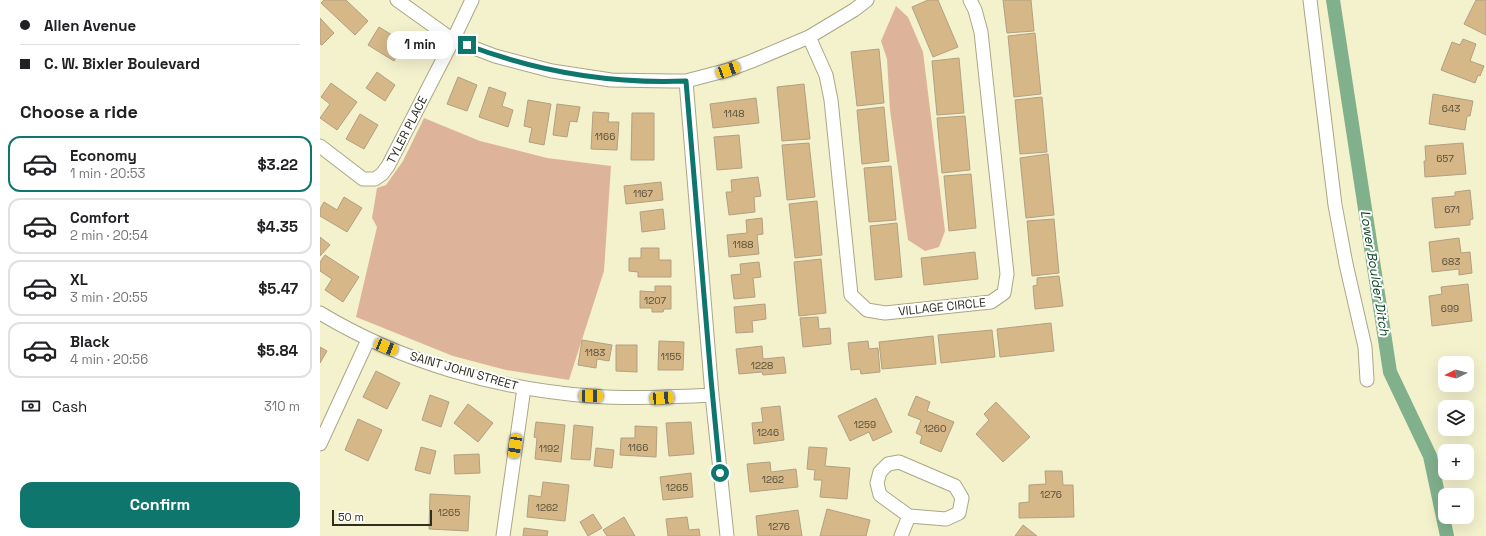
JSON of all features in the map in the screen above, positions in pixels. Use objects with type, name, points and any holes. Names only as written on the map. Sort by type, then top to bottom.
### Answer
[{"type":"street","points":[[396,0],[453,40],[495,56],[552,72],[611,80],[686,81],[728,70],[809,37],[854,10],[867,0]]},
{"type":"street","name":"TYLER PLACE","points":[[320,146],[363,179],[375,179],[382,174],[388,166],[472,0]]},
{"type":"street","name":"VILLAGE CIRCLE","points":[[809,37],[826,75],[831,100],[851,295],[867,310],[884,313],[991,302],[1004,293],[1007,274],[981,32],[975,10],[970,0]]},
{"type":"street","points":[[1310,0],[1335,205],[1346,264],[1365,347],[1368,380]]},
{"type":"street","points":[[686,81],[712,395],[727,536]]},
{"type":"street","name":"SAINT JOHN STREET","points":[[320,313],[368,340],[401,353],[469,375],[524,388],[591,396],[662,398],[712,395]]},
{"type":"street","points":[[320,444],[368,340]]},
{"type":"street","points":[[502,536],[524,388]]},
{"type":"street","points":[[899,462],[955,486],[962,498],[959,513],[946,519],[909,516],[880,495],[877,483],[880,472],[888,464],[899,462]]},
{"type":"street","points":[[901,536],[909,516]]},
{"type":"shaded area","points":[[896,6],[908,17],[923,52],[945,231],[939,247],[925,251],[908,240],[890,110],[887,59],[881,41]]},
{"type":"shaded area","points":[[424,118],[480,141],[547,158],[611,166],[604,271],[569,380],[506,370],[453,356],[356,317],[377,227],[372,218],[377,188],[386,185],[403,161]]},
{"type":"building","points":[[324,0],[346,0],[368,21],[355,35],[321,3]]},
{"type":"building","points":[[928,0],[938,0],[958,47],[933,57],[912,7]]},
{"type":"building","points":[[1003,0],[1031,0],[1034,31],[1007,33]]},
{"type":"building","points":[[1476,0],[1486,0],[1486,35],[1464,24]]},
{"type":"building","points":[[320,18],[334,33],[322,45],[320,44]]},
{"type":"building","points":[[379,27],[405,43],[394,61],[368,45]]},
{"type":"building","points":[[1035,33],[1041,94],[1014,97],[1008,36]]},
{"type":"building","points":[[1463,39],[1476,44],[1470,61],[1484,66],[1475,83],[1441,70],[1452,42],[1460,45]]},
{"type":"building","points":[[879,49],[884,103],[857,106],[851,52]]},
{"type":"building","points":[[959,58],[964,113],[937,115],[932,61]]},
{"type":"building","points":[[377,72],[395,85],[385,101],[366,88]]},
{"type":"building","points":[[458,77],[477,85],[467,111],[447,104]]},
{"type":"building","points":[[331,83],[357,102],[337,130],[320,118],[330,104],[321,97]]},
{"type":"building","points":[[804,84],[810,139],[782,141],[777,87]]},
{"type":"building","points":[[489,87],[506,93],[502,106],[513,110],[508,127],[479,117]]},
{"type":"building","points":[[1433,94],[1473,101],[1470,116],[1467,116],[1465,130],[1429,124]]},
{"type":"building","points":[[1042,97],[1047,152],[1020,154],[1015,100]]},
{"type":"building","points":[[756,98],[759,123],[713,128],[710,104]]},
{"type":"building","points":[[528,100],[551,104],[544,145],[529,142],[532,128],[524,126]]},
{"type":"building","points":[[557,104],[580,107],[577,122],[570,121],[567,137],[553,135]]},
{"type":"building","points":[[884,107],[889,161],[862,164],[857,110]]},
{"type":"building","points":[[593,112],[609,113],[608,122],[619,122],[617,150],[591,149]]},
{"type":"building","points":[[632,113],[654,113],[654,160],[631,160]]},
{"type":"building","points":[[360,114],[378,125],[364,149],[346,139]]},
{"type":"building","points":[[965,116],[970,170],[942,173],[937,118]]},
{"type":"building","points":[[739,135],[742,168],[717,170],[714,137]]},
{"type":"building","points":[[809,143],[815,197],[787,200],[782,145]]},
{"type":"building","points":[[1463,143],[1466,174],[1425,177],[1425,146]]},
{"type":"building","points":[[1048,154],[1054,215],[1026,218],[1020,158]]},
{"type":"building","points":[[891,166],[896,220],[869,222],[864,168]]},
{"type":"building","points":[[971,174],[976,228],[949,231],[944,176]]},
{"type":"building","points":[[758,177],[761,196],[754,197],[755,212],[729,215],[726,192],[732,192],[731,180]]},
{"type":"building","points":[[661,182],[663,200],[626,204],[624,186]]},
{"type":"building","points":[[1470,190],[1473,219],[1470,220],[1470,225],[1435,228],[1432,198],[1455,196],[1455,192]]},
{"type":"building","points":[[344,197],[362,208],[347,232],[320,216],[320,209],[324,202],[337,210]]},
{"type":"building","points":[[817,201],[822,255],[795,258],[789,204]]},
{"type":"building","points":[[663,209],[665,229],[642,232],[640,212]]},
{"type":"building","points":[[762,218],[763,234],[757,235],[759,254],[729,257],[727,235],[747,233],[746,220]]},
{"type":"building","points":[[1054,219],[1059,273],[1032,276],[1027,221]]},
{"type":"building","points":[[897,223],[902,277],[875,280],[870,226]]},
{"type":"building","points":[[320,237],[330,245],[320,256]]},
{"type":"building","points":[[1459,238],[1461,253],[1470,252],[1472,273],[1459,275],[1459,269],[1432,272],[1429,242]]},
{"type":"building","points":[[641,248],[659,248],[659,260],[671,260],[671,277],[638,277],[638,272],[629,271],[629,258],[641,258]]},
{"type":"building","points":[[975,252],[978,279],[924,285],[921,258]]},
{"type":"building","points":[[325,255],[359,277],[343,302],[325,290],[332,279],[320,271],[320,262]]},
{"type":"building","points":[[821,259],[826,313],[799,316],[794,262]]},
{"type":"building","points":[[759,262],[761,277],[753,278],[755,297],[734,299],[731,275],[741,274],[740,264]]},
{"type":"building","points":[[1059,276],[1063,306],[1035,309],[1033,286],[1037,285],[1037,278]]},
{"type":"building","points":[[1468,284],[1472,321],[1432,326],[1429,296],[1442,294],[1441,287]]},
{"type":"building","points":[[655,286],[671,286],[671,309],[664,309],[663,312],[652,312],[652,308],[640,308],[640,291],[655,292]]},
{"type":"building","points":[[765,304],[766,319],[752,321],[753,332],[736,333],[734,307]]},
{"type":"building","points":[[818,317],[819,329],[830,328],[831,344],[803,347],[800,318]]},
{"type":"building","points":[[1051,323],[1054,351],[1000,357],[997,329]]},
{"type":"building","points":[[992,330],[995,357],[941,363],[938,335]]},
{"type":"building","points":[[933,336],[936,364],[882,369],[879,342]]},
{"type":"building","points":[[582,340],[612,345],[609,361],[597,359],[596,368],[578,365]]},
{"type":"building","points":[[659,341],[684,342],[683,370],[658,370]]},
{"type":"building","points":[[868,341],[869,349],[878,348],[880,372],[861,374],[860,369],[851,370],[848,343]]},
{"type":"building","points":[[616,345],[637,345],[637,372],[616,371]]},
{"type":"building","points":[[762,346],[763,359],[784,357],[786,373],[763,375],[762,372],[739,374],[736,349]]},
{"type":"building","points":[[320,347],[327,351],[320,363]]},
{"type":"building","points":[[376,371],[400,383],[387,409],[363,397]]},
{"type":"building","points":[[430,395],[449,402],[441,427],[422,420]]},
{"type":"building","points":[[916,396],[930,402],[927,411],[954,422],[941,452],[920,443],[922,436],[916,433],[921,420],[908,415]]},
{"type":"building","points":[[876,398],[892,432],[873,441],[869,432],[850,441],[838,416]]},
{"type":"building","points":[[996,402],[1030,437],[1003,462],[976,434],[989,420],[984,414]]},
{"type":"building","points":[[468,404],[493,423],[478,442],[454,423]]},
{"type":"building","points":[[780,406],[784,440],[754,444],[752,423],[763,422],[761,408]]},
{"type":"building","points":[[358,419],[382,430],[368,461],[345,450]]},
{"type":"building","points":[[536,422],[565,425],[561,462],[535,459],[537,438],[534,437]]},
{"type":"building","points":[[691,422],[694,454],[669,456],[666,423]]},
{"type":"building","points":[[574,425],[593,427],[590,460],[571,459]]},
{"type":"building","points":[[635,426],[657,427],[656,457],[620,455],[621,438],[635,438]]},
{"type":"building","points":[[421,447],[436,451],[430,474],[415,470]]},
{"type":"building","points":[[809,447],[827,448],[825,466],[850,468],[847,499],[820,497],[822,480],[814,480],[815,470],[807,469]]},
{"type":"building","points":[[596,448],[614,450],[612,468],[594,466]]},
{"type":"building","points":[[479,454],[480,473],[455,474],[454,455]]},
{"type":"building","points":[[770,462],[771,472],[796,469],[798,487],[750,492],[747,464]]},
{"type":"building","points":[[1045,471],[1062,471],[1063,485],[1073,485],[1074,517],[1019,518],[1019,503],[1029,502],[1029,485],[1046,484]]},
{"type":"building","points":[[691,473],[693,497],[663,500],[660,477]]},
{"type":"building","points":[[543,482],[569,485],[565,521],[527,517],[529,495],[541,497]]},
{"type":"building","points":[[430,494],[470,496],[468,531],[429,529]]},
{"type":"building","points":[[827,509],[870,520],[866,536],[820,536]]},
{"type":"building","points":[[798,510],[802,536],[758,536],[756,516]]},
{"type":"building","points":[[593,514],[602,528],[588,536],[580,522]]},
{"type":"building","points":[[624,517],[635,536],[607,536],[603,530]]},
{"type":"building","points":[[687,517],[689,530],[699,529],[700,536],[668,536],[666,519]]},
{"type":"building","points":[[1023,525],[1037,536],[1015,536]]},
{"type":"building","points":[[524,528],[548,531],[547,536],[523,536]]},
{"type":"waterway","name":"Lower Boulder Ditch","points":[[1333,0],[1390,372],[1430,456],[1447,536]]},
{"type":"route","points":[[467,45],[495,56],[552,72],[611,80],[686,81],[720,473]]}]
